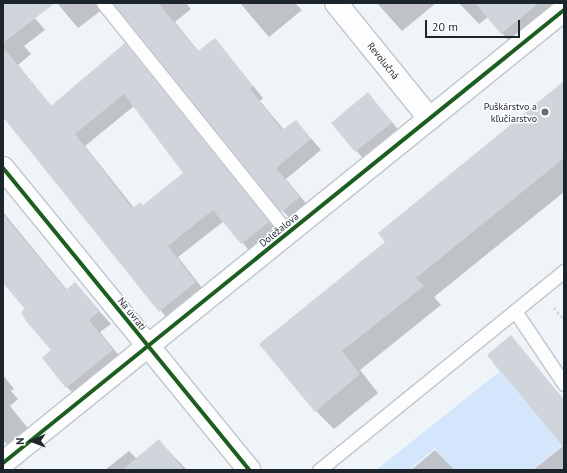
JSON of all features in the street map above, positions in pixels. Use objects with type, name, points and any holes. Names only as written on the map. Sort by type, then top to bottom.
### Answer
[{"type":"street","name":"Revolučná","points":[[336,3],[430,119]]},
{"type":"street","name":"Doležalova","points":[[3,463],[564,10]]},
{"type":"street","name":"Na úvrati","points":[[3,168],[249,470]]},
{"type":"lane","points":[[103,3],[288,233]]},
{"type":"lane","points":[[319,470],[564,271]]},
{"type":"lane","points":[[515,311],[564,384]]},
{"type":"shaded area","points":[[487,355],[562,446],[532,470],[453,470],[435,448],[409,470],[376,470],[499,372]]},
{"type":"building","points":[[3,3],[55,3],[3,43]]},
{"type":"building","points":[[113,3],[158,3],[198,51],[215,38],[253,86],[250,89],[282,130],[296,120],[311,139],[276,168],[300,197],[281,212]]},
{"type":"building","points":[[475,3],[539,3],[501,34]]},
{"type":"building","points":[[125,43],[269,222],[241,244],[213,210],[168,246],[196,282],[159,312],[3,117],[3,47],[51,106]],"holes":[[[124,94],[183,173],[143,205],[141,202],[132,208],[75,134]]]},
{"type":"building","points":[[564,81],[564,158],[416,278],[424,286],[342,351],[360,374],[315,412],[259,344],[385,242],[378,233]]},
{"type":"building","points":[[368,92],[392,123],[355,152],[331,123]]},
{"type":"building","points":[[3,214],[66,290],[75,282],[100,311],[89,320],[113,350],[66,388],[42,358],[51,350],[26,321],[21,312],[25,309],[3,283]]},
{"type":"building","points":[[511,335],[564,400],[564,448],[487,355]]},
{"type":"building","points":[[159,439],[184,470],[122,470]]},
{"type":"cycle path","points":[[3,463],[564,10]]},
{"type":"cycle path","points":[[3,168],[249,470]]},
{"type":"place","name":"Puškárstvo a kľučiarstvo","points":[[545,112]]}]
